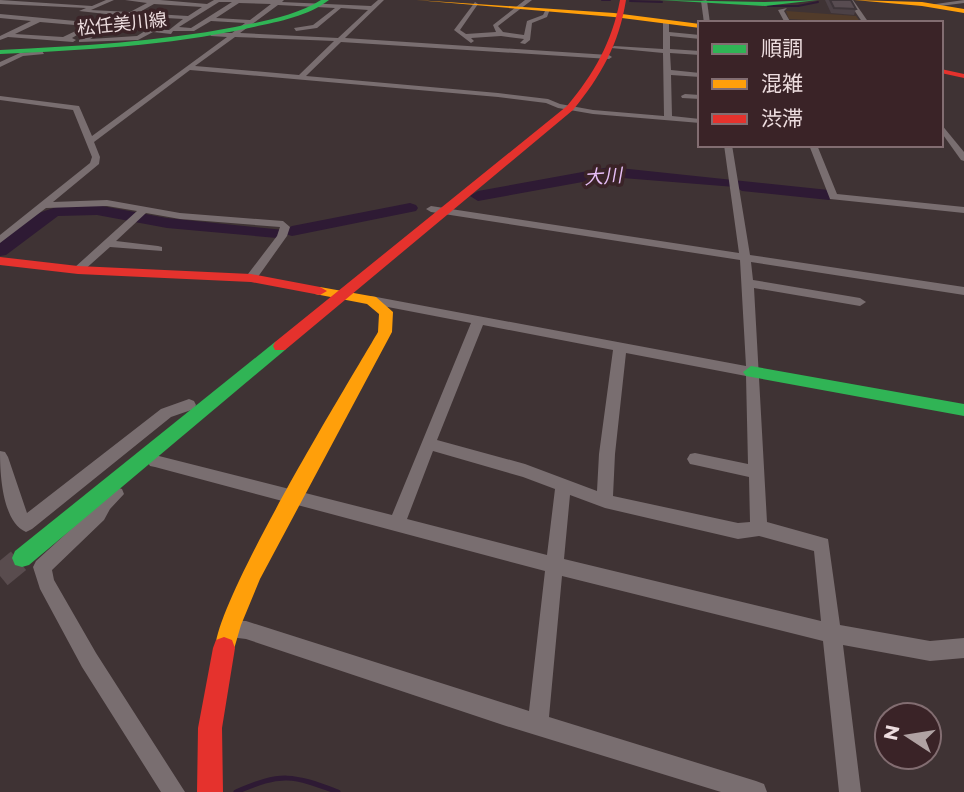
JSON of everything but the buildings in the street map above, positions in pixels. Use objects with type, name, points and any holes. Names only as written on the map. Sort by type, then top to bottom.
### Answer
[{"type":"street","points":[[53,21],[111,0]]},
{"type":"street","points":[[63,41],[139,0]]},
{"type":"street","points":[[0,16],[171,33],[218,0],[278,2],[323,8],[372,8]]},
{"type":"street","points":[[351,7],[364,0]]},
{"type":"street","points":[[300,78],[381,0]]},
{"type":"street","points":[[419,0],[524,4],[548,10],[619,8],[666,28],[698,36]]},
{"type":"street","points":[[577,0],[587,0]]},
{"type":"street","points":[[663,0],[765,4],[816,0]]},
{"type":"street","points":[[850,0],[865,21]]},
{"type":"street","points":[[857,0],[932,5],[964,11]]},
{"type":"street","points":[[0,9],[18,1]]},
{"type":"street","points":[[128,1],[208,6]]},
{"type":"street","points":[[82,41],[155,1]]},
{"type":"street","points":[[932,5],[964,1]]},
{"type":"street","points":[[0,2],[97,6]]},
{"type":"street","points":[[210,26],[221,12],[237,2]]},
{"type":"street","points":[[91,141],[278,2]]},
{"type":"street","points":[[479,3],[466,25],[457,30],[481,47]]},
{"type":"street","points":[[704,3],[707,21]]},
{"type":"street","points":[[154,16],[175,4]]},
{"type":"street","points":[[480,27],[495,26],[524,4]]},
{"type":"street","points":[[3,36],[73,5]]},
{"type":"street","points":[[323,8],[340,16]]},
{"type":"street","points":[[313,38],[323,8]]},
{"type":"street","points":[[296,29],[294,22],[323,8]]},
{"type":"street","name":"松任美川線","points":[[0,54],[115,42],[210,26],[242,28],[323,8]]},
{"type":"street","points":[[20,552],[591,84],[607,54],[619,8]]},
{"type":"street","points":[[785,9],[781,10],[787,21]]},
{"type":"street","points":[[515,50],[527,37],[528,22],[545,16],[548,10]]},
{"type":"street","points":[[82,11],[189,18]]},
{"type":"street","points":[[221,12],[260,15]]},
{"type":"street","points":[[351,16],[362,18]]},
{"type":"street","points":[[287,36],[296,29],[329,26]]},
{"type":"street","points":[[495,26],[501,34]]},
{"type":"street","points":[[666,28],[698,26]]},
{"type":"street","points":[[340,27],[351,28]]},
{"type":"street","points":[[242,28],[272,37],[436,48],[481,47],[607,54],[666,51],[698,53]]},
{"type":"street","points":[[666,28],[668,118]]},
{"type":"street","points":[[0,54],[111,48],[115,42],[135,29]]},
{"type":"street","points":[[3,36],[115,42],[138,38],[152,30]]},
{"type":"street","points":[[465,36],[501,34],[527,37]]},
{"type":"street","points":[[0,65],[22,54]]},
{"type":"street","points":[[189,68],[498,95],[548,101],[564,107],[698,121]]},
{"type":"street","points":[[943,71],[964,76]]},
{"type":"street","points":[[666,72],[698,75]]},
{"type":"street","points":[[685,96],[698,97]]},
{"type":"street","points":[[0,98],[76,107],[96,157],[94,164],[0,240]]},
{"type":"street","points":[[943,129],[964,158]]},
{"type":"street","points":[[943,142],[953,143]]},
{"type":"street","points":[[728,147],[737,186],[745,257],[759,528]]},
{"type":"street","points":[[814,147],[833,197],[964,210]]},
{"type":"street","points":[[45,205],[107,203],[138,215],[283,225],[285,227],[282,236],[251,278]]},
{"type":"street","points":[[438,209],[964,291]]},
{"type":"street","points":[[78,270],[138,215]]},
{"type":"street","points":[[107,243],[158,249]]},
{"type":"street","points":[[0,261],[78,270],[251,278],[964,410]]},
{"type":"street","points":[[747,283],[860,302]]},
{"type":"street","points":[[210,792],[210,728],[229,628],[252,573],[385,332],[387,313],[383,305],[371,300]]},
{"type":"street","points":[[396,525],[479,320]]},
{"type":"street","points":[[605,501],[607,454],[620,347]]},
{"type":"street","points":[[174,792],[89,660],[46,583],[42,567],[98,515],[104,504],[195,424],[196,407]]},
{"type":"street","points":[[0,457],[20,518],[26,524],[166,414],[196,407]]},
{"type":"street","points":[[428,444],[564,485],[605,501],[738,531],[759,528],[822,545],[850,792]]},
{"type":"street","points":[[695,459],[756,472]]},
{"type":"street","points":[[155,461],[557,566],[831,632],[930,651],[964,648]]},
{"type":"street","points":[[538,724],[564,485]]},
{"type":"street","points":[[229,628],[246,630],[503,715],[756,792]]},
{"type":"shaded area","points":[[786,11],[856,16],[860,21],[825,21],[789,19]]},
{"type":"waterway","points":[[602,0],[610,0]]},
{"type":"waterway","points":[[630,1],[662,2]]},
{"type":"waterway","points":[[768,6],[798,6],[818,2]]},
{"type":"waterway","name":"大川","points":[[478,196],[610,172],[730,184]]},
{"type":"waterway","name":"大川","points":[[742,186],[829,195]]},
{"type":"waterway","name":"大川","points":[[292,231],[410,208]]},
{"type":"waterway","name":"大川","points":[[59,211],[97,210],[167,223],[277,233]]},
{"type":"waterway","name":"大川","points":[[0,251],[52,213]]},
{"type":"waterway","points":[[236,792],[265,781],[287,778],[338,792]]},
{"type":"tunnel","points":[[0,576],[22,558]]},
{"type":"traffic: fast","points":[[0,52],[184,38],[287,17],[326,0]]},
{"type":"traffic: fast","points":[[662,0],[765,4],[815,0]]},
{"type":"traffic: fast","points":[[22,558],[280,346]]},
{"type":"traffic: fast","points":[[751,372],[964,410]]},
{"type":"traffic: slow","points":[[419,0],[614,15],[698,26]]},
{"type":"traffic: slow","points":[[857,0],[922,4],[964,11]]},
{"type":"traffic: slow","points":[[224,648],[230,625],[252,573],[385,332],[386,312],[371,300],[320,291]]},
{"type":"traffic: jam","points":[[280,346],[570,108],[606,58],[616,32],[623,0]]},
{"type":"traffic: jam","points":[[943,71],[964,76]]},
{"type":"traffic: jam","points":[[0,261],[78,270],[251,278],[320,291]]},
{"type":"traffic: jam","points":[[210,792],[210,728],[224,648]]}]
